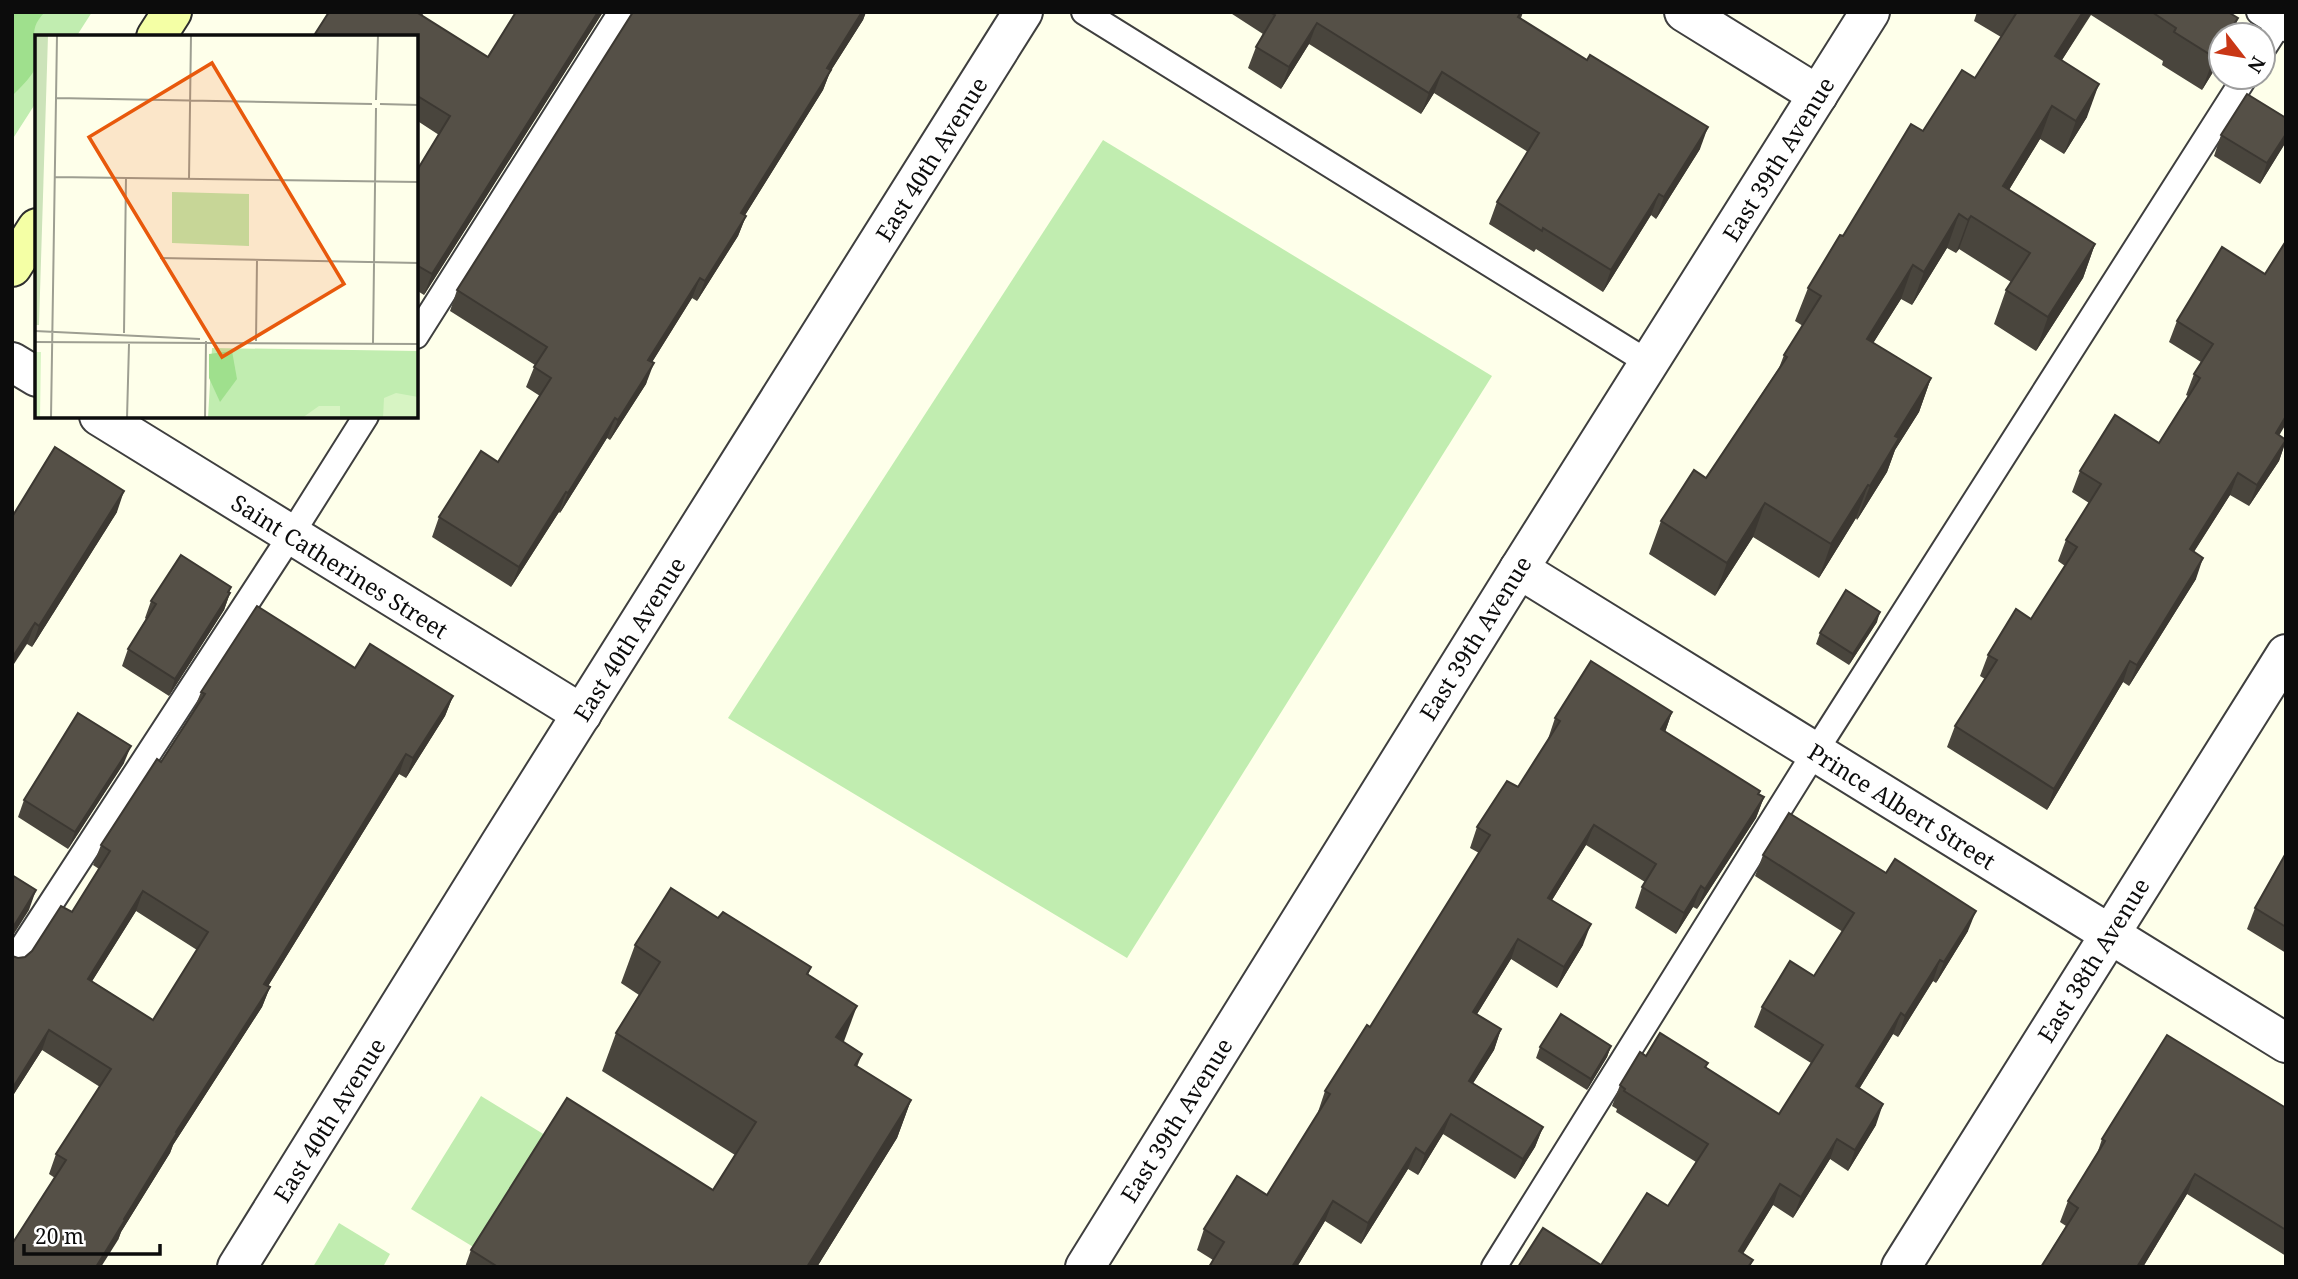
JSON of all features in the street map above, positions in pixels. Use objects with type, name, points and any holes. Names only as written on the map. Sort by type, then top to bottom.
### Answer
[{"type":"main road","points":[[157,35],[172,12]]},
{"type":"main road","points":[[12,267],[35,231]]},
{"type":"street","name":"East 40th Avenue","points":[[237,1267],[1023,12]]},
{"type":"street","points":[[1684,12],[1818,96]]},
{"type":"street","name":"East 39th Avenue","points":[[1085,1267],[1519,569],[1870,12]]},
{"type":"street","points":[[12,362],[35,376]]},
{"type":"street","name":"Saint Catherines Street","points":[[102,418],[582,714]]},
{"type":"street","name":"Prince Albert Street","points":[[1519,569],[2286,1043]]},
{"type":"street","name":"East 38th Avenue","points":[[1901,1267],[2286,654]]},
{"type":"lane","points":[[418,333],[621,12]]},
{"type":"lane","points":[[1084,12],[1649,363]]},
{"type":"lane","points":[[1493,1267],[1815,752],[2236,91]]},
{"type":"lane","points":[[12,963],[365,418]]},
{"type":"green space","points":[[12,12],[92,12],[77,35],[35,35],[35,104],[12,140]]},
{"type":"green space","points":[[12,12],[45,12],[35,26],[35,69],[12,96]]},
{"type":"green space","points":[[1103,140],[1492,376],[1127,958],[728,718]]},
{"type":"green space","points":[[481,1096],[545,1135],[475,1248],[411,1209]]},
{"type":"green space","points":[[339,1223],[390,1254],[383,1267],[313,1267]]},
{"type":"building","points":[[329,12],[419,12],[488,57],[516,12],[598,12],[432,274],[418,266],[418,169],[450,116],[418,96],[418,35],[314,35]]},
{"type":"building","points":[[633,12],[862,12],[827,68],[831,70],[741,213],[746,216],[705,281],[700,278],[648,360],[654,363],[618,420],[615,418],[568,493],[566,492],[519,567],[439,517],[481,451],[498,462],[551,378],[534,367],[547,347],[457,290]]},
{"type":"building","points":[[1270,12],[1521,12],[1518,17],[1587,60],[1590,55],[1708,127],[1664,197],[1659,194],[1611,270],[1497,202],[1539,133],[1442,72],[1429,93],[1317,23],[1289,67],[1256,47],[1275,15]]},
{"type":"building","points":[[2017,12],[2083,12],[2055,56],[2099,84],[2076,121],[2052,106],[2003,186],[2095,244],[2048,317],[2006,290],[2030,253],[1971,216],[1968,220],[1959,214],[1924,272],[1913,265],[1867,339],[1931,378],[1895,436],[1899,438],[1870,486],[1868,485],[1831,544],[1765,503],[1727,563],[1661,521],[1694,470],[1706,478],[1787,357],[1784,355],[1821,296],[1808,288],[1911,124],[1923,131],[1962,70],[1975,78]]},
{"type":"building","points":[[2152,12],[2228,12],[2238,18],[2236,21],[2207,21],[2207,53],[2174,32],[2176,28]]},
{"type":"building","points":[[2247,94],[2286,118],[2286,134],[2267,163],[2221,135]]},
{"type":"building","points":[[2286,241],[2286,416],[2276,433],[2286,440],[2257,485],[2238,473],[2190,549],[2203,558],[2137,665],[2130,661],[2054,789],[1955,726],[1997,660],[1988,655],[2016,609],[2031,619],[2077,547],[2066,540],[2101,484],[2080,471],[2115,415],[2159,443],[2200,378],[2194,374],[2213,344],[2177,321],[2222,247],[2265,274]]},
{"type":"building","points":[[55,447],[124,491],[39,626],[35,623],[12,658],[12,517]]},
{"type":"building","points":[[181,555],[231,587],[228,592],[230,593],[175,679],[128,649],[156,604],[151,601]]},
{"type":"building","points":[[1846,590],[1880,612],[1853,654],[1820,633]]},
{"type":"building","points":[[257,606],[355,668],[370,644],[453,696],[413,758],[406,754],[264,984],[270,987],[176,1132],[96,1267],[12,1267],[12,1244],[66,1160],[56,1154],[111,1069],[49,1030],[12,1089],[12,956],[25,957],[32,951],[61,906],[72,912],[110,851],[101,845],[157,759],[161,762],[205,694],[201,692]],"holes":[[[143,891],[208,932],[153,1020],[88,979]]]},
{"type":"building","points":[[1591,661],[1672,712],[1661,729],[1760,791],[1758,794],[1764,797],[1705,889],[1701,886],[1684,913],[1642,887],[1656,864],[1594,825],[1548,898],[1591,924],[1564,967],[1518,939],[1473,1012],[1501,1029],[1469,1081],[1543,1127],[1523,1159],[1451,1114],[1425,1154],[1416,1148],[1368,1223],[1333,1201],[1292,1267],[1209,1267],[1224,1242],[1204,1229],[1237,1176],[1267,1195],[1330,1094],[1325,1091],[1367,1025],[1370,1027],[1490,835],[1477,827],[1507,781],[1518,787],[1560,721],[1555,718]]},
{"type":"building","points":[[78,713],[131,746],[75,832],[24,800]]},
{"type":"building","points":[[1789,813],[1886,873],[1895,859],[1976,911],[1944,962],[1940,960],[1905,1016],[1901,1013],[1856,1086],[1883,1104],[1855,1150],[1837,1139],[1801,1197],[1780,1184],[1739,1251],[1753,1260],[1748,1267],[1518,1267],[1543,1228],[1601,1265],[1647,1193],[1668,1206],[1708,1144],[1624,1091],[1620,1085],[1640,1052],[1646,1056],[1660,1033],[1708,1063],[1705,1067],[1779,1114],[1823,1045],[1762,1007],[1790,961],[1814,976],[1854,913],[1763,855]]},
{"type":"building","points":[[2286,853],[2286,927],[2255,908]]},
{"type":"building","points":[[12,875],[36,890],[12,929]]},
{"type":"building","points":[[671,888],[718,918],[723,912],[811,967],[807,974],[857,1006],[836,1037],[862,1054],[855,1065],[911,1100],[807,1267],[498,1267],[471,1250],[567,1098],[713,1190],[756,1122],[616,1033],[660,962],[635,945]]},
{"type":"building","points":[[1561,1014],[1611,1046],[1591,1079],[1540,1047]]},
{"type":"building","points":[[2167,1035],[2286,1108],[2286,1230],[2195,1174],[2137,1267],[2041,1267],[2078,1208],[2068,1201],[2105,1141],[2102,1139]]}]
